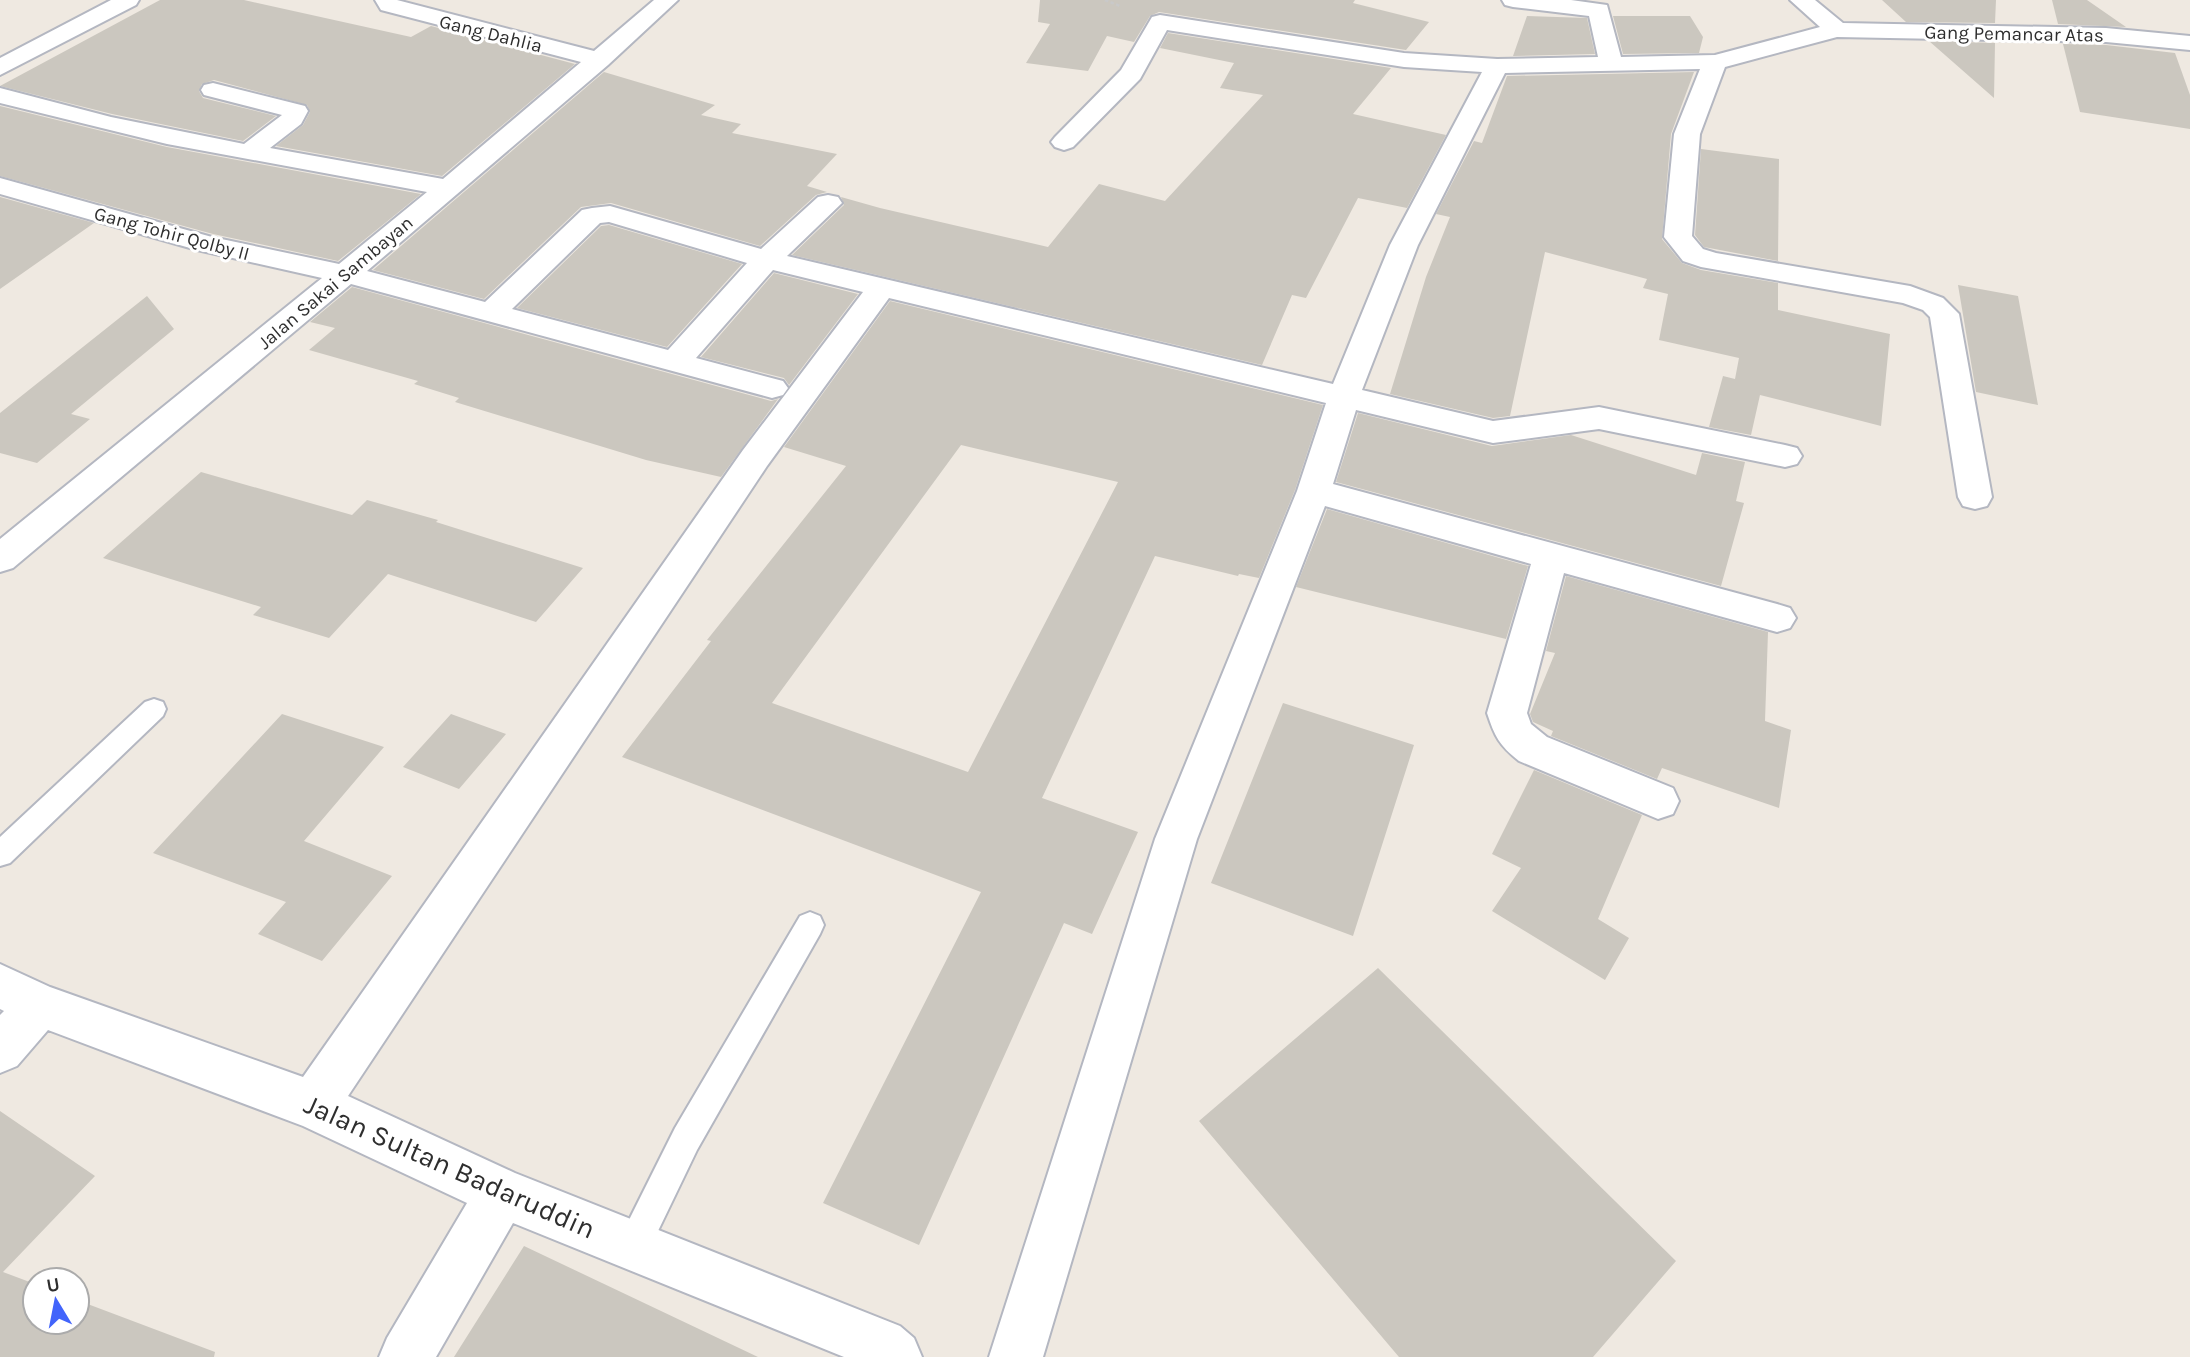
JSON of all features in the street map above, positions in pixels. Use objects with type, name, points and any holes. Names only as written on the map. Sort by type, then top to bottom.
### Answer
[{"type":"street","points":[[0,68],[128,0]]},
{"type":"street","name":"Gang Dahlia","points":[[386,0],[389,5],[425,16],[600,60]]},
{"type":"street","name":"Jalan Sakai Sambayan","points":[[0,559],[449,188],[667,0]]},
{"type":"street","points":[[1513,0],[1598,5],[1611,64]]},
{"type":"street","points":[[1801,0],[1837,30]]},
{"type":"street","name":"Gang Pemancar Atas","points":[[1064,142],[1131,74],[1160,22],[1404,60],[1497,66],[1715,62],[1837,30],[2009,22],[2190,43]]},
{"type":"street","points":[[1715,62],[1687,134],[1678,237],[1683,246],[1693,254],[1711,261],[1910,295],[1933,304],[1944,314],[1975,497]]},
{"type":"street","points":[[1016,1357],[1176,839],[1314,491],[1344,396],[1404,245],[1497,66]]},
{"type":"street","points":[[213,90],[296,111],[292,119],[251,151]]},
{"type":"street","points":[[0,95],[61,112],[449,188]]},
{"type":"street","name":"Gang Tohir Qolby II","points":[[0,186],[207,244],[345,274],[490,314],[677,360],[772,388]]},
{"type":"street","points":[[677,360],[766,260],[828,203]]},
{"type":"street","points":[[490,314],[584,221],[598,215],[610,214],[766,260],[1493,432],[1511,432],[1571,420],[1599,418],[1785,456]]},
{"type":"street","points":[[313,1105],[755,458],[883,286]]},
{"type":"street","points":[[1314,491],[1777,618]]},
{"type":"street","points":[[1551,555],[1507,713],[1514,734],[1533,749],[1658,801]]},
{"type":"street","points":[[0,1050],[20,995]]},
{"type":"street","name":"Jalan Sultan Badaruddin","points":[[20,995],[313,1105],[502,1193],[881,1345],[895,1357]]},
{"type":"street","points":[[406,1357],[502,1193]]},
{"type":"lane","points":[[0,854],[154,709]]},
{"type":"lane","points":[[633,1246],[686,1139],[810,925]]},
{"type":"building","points":[[160,0],[244,0],[411,37],[431,26],[575,64],[442,176],[276,146],[303,125],[310,112],[307,105],[214,80],[202,84],[199,91],[203,98],[276,116],[243,141],[112,114],[0,86]]},
{"type":"building","points":[[1040,0],[1355,0],[1353,3],[1429,22],[1406,50],[1159,12],[1150,16],[1134,42],[1107,36],[1088,71],[1026,63],[1050,24],[1038,22]]},
{"type":"building","points":[[1882,0],[1996,0],[1995,23],[1906,22]]},
{"type":"building","points":[[2052,0],[2087,0],[2126,27],[2058,24]]},
{"type":"building","points":[[1527,16],[1587,18],[1595,54],[1513,56]]},
{"type":"building","points":[[1613,16],[1690,16],[1703,37],[1699,53],[1623,54]]},
{"type":"building","points":[[1168,33],[1391,68],[1353,114],[1446,135],[1407,208],[1358,198],[1306,298],[1292,295],[1262,365],[792,255],[844,205],[841,197],[1048,247],[1099,184],[1165,201],[1263,95],[1220,88],[1234,63],[1160,48]]},
{"type":"building","points":[[1929,41],[1995,43],[1994,98]]},
{"type":"building","points":[[2063,44],[2106,45],[2175,53],[2190,95],[2190,129],[2080,112]]},
{"type":"building","points":[[604,72],[715,105],[701,115],[741,124],[732,133],[837,154],[807,186],[827,192],[816,195],[760,246],[611,203],[581,207],[484,299],[373,270]]},
{"type":"building","points":[[1694,72],[1671,134],[1662,239],[1682,263],[1701,270],[1778,283],[1778,310],[1890,334],[1881,426],[1760,395],[1751,435],[1709,427],[1723,376],[1735,379],[1739,358],[1659,340],[1668,294],[1643,288],[1647,279],[1545,252],[1510,416],[1493,418],[1390,394],[1426,277],[1450,217],[1436,214],[1474,141],[1482,143],[1507,76]]},
{"type":"building","points":[[0,106],[167,147],[421,194],[338,261],[213,234],[0,176]]},
{"type":"building","points":[[1701,149],[1779,159],[1778,261],[1704,247],[1695,235]]},
{"type":"building","points":[[0,197],[94,223],[0,289]]},
{"type":"building","points":[[609,225],[742,264],[667,347],[517,308],[601,226]]},
{"type":"building","points":[[774,273],[858,294],[789,385],[784,378],[701,357]]},
{"type":"building","points":[[1958,285],[2018,296],[2038,405],[1976,392]]},
{"type":"building","points":[[352,287],[771,401],[778,399],[721,477],[646,460],[455,402],[459,398],[414,384],[418,381],[309,350],[335,328],[310,322]]},
{"type":"building","points":[[147,296],[174,329],[71,414],[90,419],[37,463],[0,453],[0,413]]},
{"type":"building","points":[[890,301],[1323,405],[1295,490],[1259,578],[1238,576],[1155,556],[1042,798],[1138,832],[1092,934],[1064,923],[919,1245],[823,1203],[981,892],[622,757],[711,641],[707,640],[846,466],[784,447]],"holes":[[[961,445],[1118,482],[968,772],[772,703]]]},
{"type":"building","points":[[1358,413],[1492,446],[1571,435],[1696,475],[1702,453],[1745,462],[1736,501],[1744,503],[1721,586],[1336,482]]},
{"type":"building","points":[[201,472],[352,515],[367,500],[438,520],[436,522],[583,568],[536,622],[388,574],[329,638],[253,615],[261,607],[103,558]]},
{"type":"building","points":[[1327,509],[1528,566],[1506,639],[1296,587]]},
{"type":"building","points":[[1566,576],[1768,632],[1765,721],[1791,730],[1779,808],[1662,768],[1657,779],[1551,736],[1553,731],[1533,722],[1530,714],[1555,653],[1546,651]]},
{"type":"building","points":[[1283,703],[1414,745],[1353,936],[1211,883]]},
{"type":"building","points":[[282,714],[384,747],[304,841],[392,876],[322,961],[258,934],[286,902],[153,853]]},
{"type":"building","points":[[451,714],[506,734],[459,789],[403,767]]},
{"type":"building","points":[[1534,770],[1642,815],[1598,919],[1629,938],[1605,980],[1492,911],[1521,868],[1492,854]]},
{"type":"building","points":[[1378,968],[1676,1261],[1593,1357],[1399,1357],[1199,1121]]},
{"type":"building","points":[[0,1111],[95,1176],[3,1272],[21,1279],[21,1336],[91,1336],[91,1305],[215,1352],[214,1357],[0,1357]]},
{"type":"building","points":[[524,1246],[758,1357],[454,1357]]}]
